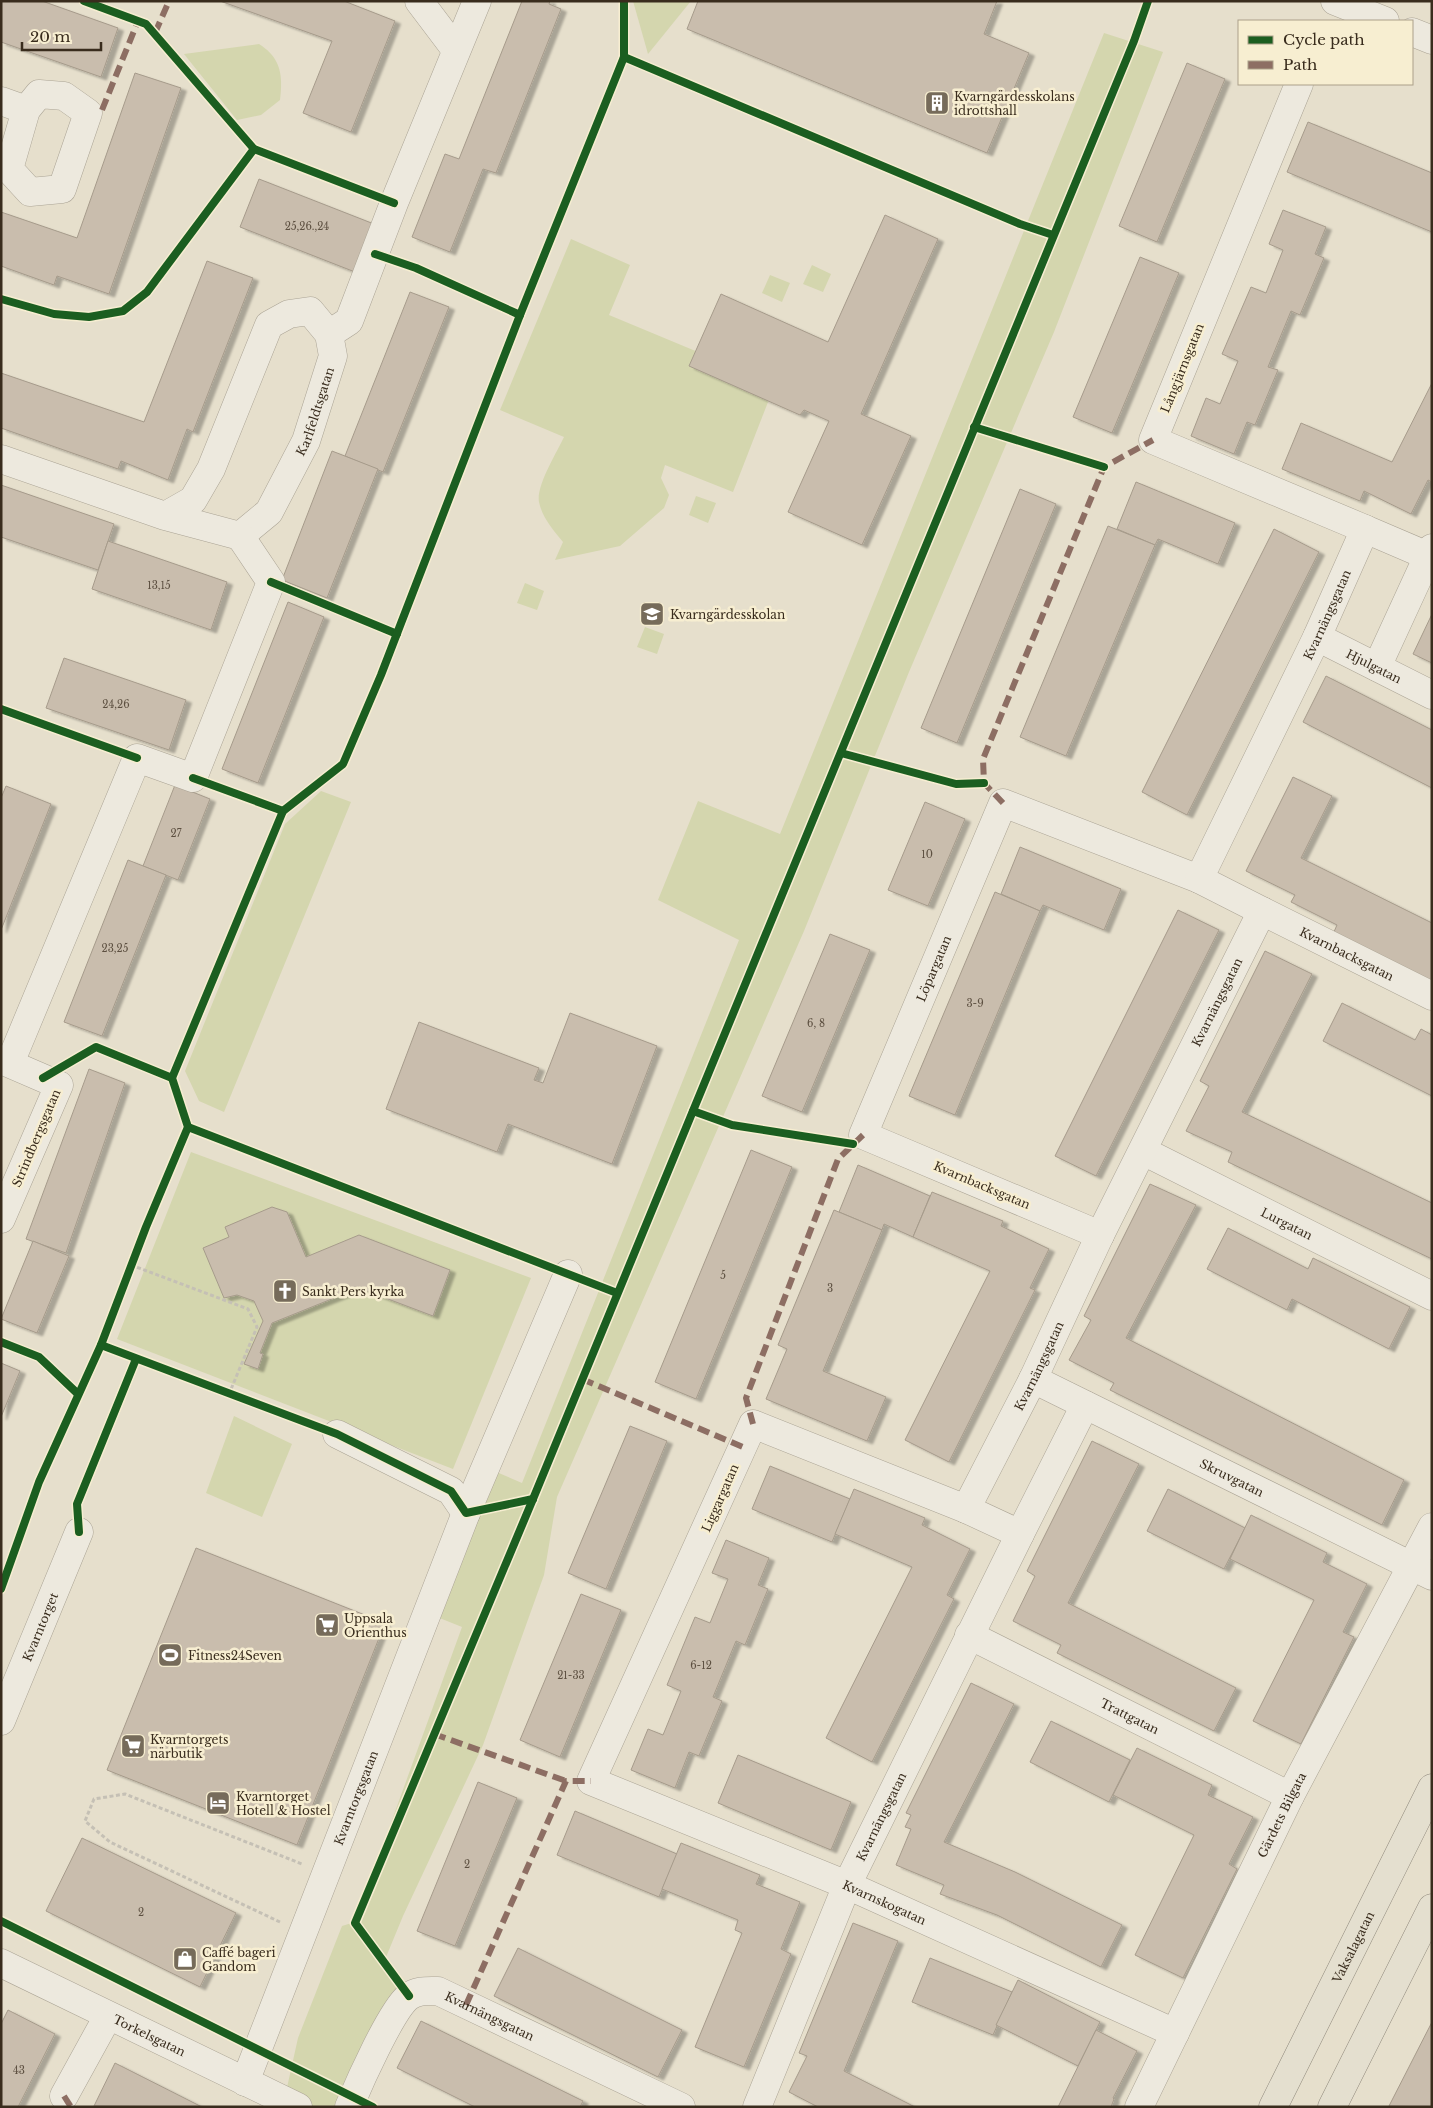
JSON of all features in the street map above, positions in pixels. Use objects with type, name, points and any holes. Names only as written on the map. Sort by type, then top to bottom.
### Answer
[{"type":"main road","name":"Vaksalagatan","points":[[1274,2107],[1432,1788]]},
{"type":"main road","points":[[1332,2107],[1432,1908]]},
{"type":"street","points":[[419,1],[456,50]]},
{"type":"street","points":[[165,516],[193,500],[211,469],[269,325],[289,314],[310,312],[329,334],[349,321],[477,1]]},
{"type":"street","points":[[1324,20],[1334,1],[1382,20]]},
{"type":"street","points":[[1413,32],[1432,40]]},
{"type":"street","name":"Långjärnsgatan","points":[[1300,85],[1153,440],[1365,529]]},
{"type":"street","points":[[1,101],[26,110]]},
{"type":"street","name":"Karlfeldtsgatan","points":[[240,536],[269,512],[306,442],[333,356],[329,334]]},
{"type":"street","points":[[1,459],[165,516],[240,536],[271,582],[193,778],[137,758],[4,1063]]},
{"type":"street","points":[[1365,529],[1430,552],[1377,668]]},
{"type":"street","name":"Kvarnängsgatan","points":[[1199,879],[1317,637],[1365,529]]},
{"type":"street","name":"Hjulgatan","points":[[1317,637],[1432,695]]},
{"type":"street","name":"Löpargatan","points":[[863,1135],[1003,803],[1199,879]]},
{"type":"street","points":[[1199,879],[1262,911]]},
{"type":"street","name":"Kvarnängsgatan","points":[[966,1509],[1032,1379],[1100,1234],[1262,911]]},
{"type":"street","name":"Kvarnbacksgatan","points":[[1262,911],[1432,996]]},
{"type":"street","name":"Strindbergsgatan","points":[[1,1219],[59,1085],[4,1063]]},
{"type":"street","name":"Kvarnbacksgatan","points":[[863,1135],[1100,1234]]},
{"type":"street","name":"Lurgatan","points":[[1143,1151],[1432,1296]]},
{"type":"street","name":"Kvarntorgsgatan","points":[[245,2082],[466,1513],[568,1274]]},
{"type":"street","name":"Skruvgatan","points":[[1032,1379],[1422,1571]]},
{"type":"street","name":"Kvarnängsgatan","points":[[762,2105],[847,1885],[969,1635],[1085,1405]]},
{"type":"street","name":"Liggargatan","points":[[591,1781],[753,1424],[966,1509]]},
{"type":"street","points":[[337,1434],[451,1491],[466,1513]]},
{"type":"street","points":[[966,1509],[1020,1534]]},
{"type":"street","name":"Gärdets Bilgata","points":[[1139,2107],[1290,1796],[1422,1571],[1432,1527]]},
{"type":"street","name":"Kvarntorget","points":[[1,1722],[79,1532]]},
{"type":"street","name":"Trattgatan","points":[[969,1635],[1290,1796]]},
{"type":"street","name":"Kvarnskogatan","points":[[591,1781],[847,1885],[1175,2033]]},
{"type":"street","name":"Torkelsgatan","points":[[1,1963],[298,2107]]},
{"type":"street","name":"Kvarnängsgatan","points":[[349,2107],[363,2074],[400,2006],[409,1996],[422,1991],[438,1992],[681,2107]]},
{"type":"street","points":[[64,2096],[108,2016]]},
{"type":"path","points":[[128,1274],[133,1261],[248,1309],[257,1327],[229,1394]]},
{"type":"path","points":[[303,1933],[110,1842],[85,1821],[94,1799],[125,1794],[326,1873]]},
{"type":"green space","points":[[633,1],[691,1],[648,54]]},
{"type":"green space","points":[[1104,33],[1163,52],[1054,332],[909,672],[804,931],[557,1497],[544,1575],[483,1745],[403,1916],[384,1962],[409,1996],[349,2107],[298,2107],[284,2101],[298,2038],[342,1926],[355,1922],[462,1627],[427,1613],[487,1468],[522,1483],[739,940],[658,900],[698,801],[780,834]]},
{"type":"green space","points":[[259,44],[272,55],[279,68],[281,83],[280,100],[261,115],[237,120],[184,54]]},
{"type":"green space","points":[[571,239],[630,265],[609,315],[775,384],[733,492],[665,465],[661,478],[669,495],[664,508],[620,546],[555,560],[563,542],[545,518],[540,508],[539,495],[544,478],[564,437],[500,410]]},
{"type":"green space","points":[[812,265],[831,274],[823,292],[803,284]]},
{"type":"green space","points":[[770,275],[790,283],[782,302],[762,293]]},
{"type":"green space","points":[[696,496],[716,503],[708,523],[689,515]]},
{"type":"green space","points":[[525,583],[544,591],[537,610],[517,603]]},
{"type":"green space","points":[[645,627],[664,634],[657,654],[637,647]]},
{"type":"green space","points":[[321,791],[351,802],[224,1112],[199,1101],[185,1071],[285,824]]},
{"type":"green space","points":[[191,1152],[531,1278],[453,1469],[117,1339]]},
{"type":"green space","points":[[234,1416],[292,1444],[262,1517],[206,1493]]},
{"type":"building","points":[[1,1],[42,1],[118,28],[101,77],[1,42]]},
{"type":"building","points":[[220,1],[344,1],[395,21],[351,132],[303,113],[332,41]]},
{"type":"building","points":[[522,1],[550,1],[549,4],[561,9],[496,173],[483,169],[450,252],[412,237],[445,154],[459,159]]},
{"type":"building","name":"Kvarngärdesskolans idrottshall","points":[[698,1],[997,1],[984,34],[1029,53],[987,153],[687,29]]},
{"type":"building","points":[[1187,63],[1225,79],[1157,242],[1119,226]]},
{"type":"building","points":[[135,73],[181,88],[109,294],[57,276],[54,285],[1,266],[1,212],[77,238]]},
{"type":"building","points":[[1308,122],[1432,173],[1432,232],[1287,172]]},
{"type":"building","points":[[259,179],[374,224],[355,272],[240,227]]},
{"type":"building","points":[[1283,210],[1326,227],[1315,254],[1324,258],[1300,315],[1291,311],[1268,367],[1278,370],[1255,425],[1247,422],[1234,454],[1191,436],[1206,398],[1220,404],[1238,361],[1222,354],[1251,287],[1266,293],[1283,250],[1269,244]]},
{"type":"building","points":[[885,215],[938,239],[861,414],[911,436],[862,545],[788,512],[829,421],[804,410],[800,415],[689,366],[721,294],[828,342]]},
{"type":"building","points":[[1140,257],[1179,273],[1112,433],[1073,417]]},
{"type":"building","points":[[207,261],[253,278],[193,432],[187,429],[168,480],[121,461],[118,469],[1,428],[1,373],[144,422]]},
{"type":"building","points":[[410,292],[449,307],[383,472],[345,456]]},
{"type":"building","points":[[1432,383],[1432,482],[1428,480],[1411,514],[1364,491],[1360,501],[1282,469],[1301,423],[1392,462]]},
{"type":"building","points":[[332,451],[378,469],[327,598],[282,580]]},
{"type":"building","points":[[1136,482],[1235,523],[1218,564],[1158,539],[1155,545],[1117,529]]},
{"type":"building","points":[[1,485],[114,524],[98,570],[1,537]]},
{"type":"building","points":[[1020,489],[1056,504],[957,743],[921,728]]},
{"type":"building","points":[[1108,526],[1155,545],[1066,756],[1020,737]]},
{"type":"building","points":[[1274,529],[1319,552],[1187,815],[1142,792]]},
{"type":"building","points":[[108,541],[227,582],[211,630],[92,589]]},
{"type":"building","points":[[288,602],[324,617],[258,783],[222,769]]},
{"type":"building","points":[[1432,614],[1432,663],[1413,654]]},
{"type":"building","points":[[64,658],[186,700],[169,750],[46,708]]},
{"type":"building","points":[[1326,676],[1432,730],[1432,788],[1303,722]]},
{"type":"building","points":[[1293,777],[1332,796],[1301,858],[1432,923],[1432,982],[1333,934],[1337,925],[1291,902],[1295,895],[1246,871]]},
{"type":"building","points":[[175,785],[210,799],[178,880],[143,866]]},
{"type":"building","points":[[6,786],[51,804],[1,930],[1,798]]},
{"type":"building","points":[[925,802],[965,819],[928,906],[888,890]]},
{"type":"building","points":[[1020,847],[1121,889],[1104,930],[1043,905],[1040,911],[1001,894]]},
{"type":"building","points":[[128,860],[166,875],[102,1036],[64,1022]]},
{"type":"building","points":[[995,892],[1040,911],[955,1115],[909,1096]]},
{"type":"building","points":[[1178,910],[1219,930],[1096,1176],[1055,1156]]},
{"type":"building","points":[[830,934],[870,950],[802,1112],[762,1096]]},
{"type":"building","points":[[1265,951],[1312,974],[1242,1112],[1432,1203],[1432,1259],[1228,1162],[1232,1152],[1186,1131],[1209,1086],[1200,1081]]},
{"type":"building","points":[[1342,1003],[1415,1040],[1421,1029],[1432,1035],[1432,1096],[1323,1041]]},
{"type":"building","points":[[570,1013],[657,1046],[612,1164],[508,1124],[497,1152],[386,1109],[419,1022],[539,1068],[534,1080],[543,1083]]},
{"type":"building","points":[[89,1069],[125,1083],[66,1253],[26,1239]]},
{"type":"building","points":[[751,1150],[792,1167],[696,1399],[655,1382]]},
{"type":"building","points":[[858,1165],[930,1196],[913,1237],[884,1224],[882,1230],[839,1212]]},
{"type":"building","points":[[1150,1184],[1196,1205],[1126,1338],[1404,1480],[1382,1525],[1110,1390],[1114,1383],[1069,1360],[1091,1320],[1084,1316]]},
{"type":"building","points":[[932,1192],[1003,1221],[1001,1226],[1049,1249],[1030,1288],[1035,1290],[949,1462],[905,1440],[990,1271],[913,1237]]},
{"type":"building","name":"Sankt Pers kyrka","points":[[272,1207],[287,1212],[306,1257],[359,1235],[450,1270],[433,1316],[359,1288],[272,1323],[260,1353],[263,1354],[258,1369],[244,1364],[263,1321],[254,1301],[237,1295],[224,1298],[203,1248],[229,1237],[225,1227]]},
{"type":"building","points":[[834,1210],[882,1230],[823,1371],[886,1397],[867,1441],[766,1399],[787,1349],[778,1345]]},
{"type":"building","points":[[1228,1228],[1308,1269],[1313,1258],[1410,1307],[1389,1349],[1292,1299],[1287,1310],[1207,1269]]},
{"type":"building","points":[[33,1241],[69,1256],[37,1333],[1,1319]]},
{"type":"building","points":[[1,1363],[20,1371],[1,1417]]},
{"type":"building","points":[[630,1426],[667,1441],[606,1589],[568,1573]]},
{"type":"building","points":[[1092,1441],[1139,1464],[1068,1603],[1236,1688],[1214,1731],[1057,1653],[1061,1645],[1013,1621],[1035,1576],[1027,1571]]},
{"type":"building","points":[[770,1466],[850,1499],[832,1542],[752,1509]]},
{"type":"building","points":[[854,1489],[925,1518],[922,1525],[970,1549],[947,1595],[954,1599],[872,1762],[826,1738],[912,1567],[835,1534]]},
{"type":"building","points":[[1168,1489],[1245,1528],[1224,1569],[1147,1531]]},
{"type":"building","points":[[1251,1515],[1327,1553],[1323,1562],[1367,1584],[1343,1632],[1354,1637],[1301,1744],[1253,1721],[1314,1600],[1230,1559]]},
{"type":"building","points":[[726,1540],[769,1558],[758,1585],[768,1589],[745,1645],[736,1641],[713,1697],[722,1701],[699,1756],[689,1752],[675,1788],[631,1770],[648,1729],[663,1735],[681,1691],[667,1685],[695,1617],[710,1623],[728,1579],[712,1573]]},
{"type":"building","points":[[196,1548],[385,1623],[297,1845],[107,1770]]},
{"type":"building","points":[[581,1594],[621,1610],[560,1757],[520,1740]]},
{"type":"building","points":[[971,1683],[1014,1704],[944,1842],[1015,1872],[1122,1925],[1101,1967],[997,1915],[940,1894],[944,1885],[896,1865],[911,1829],[905,1827],[911,1815],[906,1813]]},
{"type":"building","points":[[1051,1721],[1130,1760],[1109,1802],[1030,1762]]},
{"type":"building","points":[[1137,1748],[1212,1785],[1208,1795],[1253,1817],[1229,1864],[1237,1869],[1183,1978],[1135,1955],[1194,1835],[1113,1795]]},
{"type":"building","points":[[738,1755],[851,1802],[831,1850],[718,1803]]},
{"type":"building","points":[[478,1782],[517,1798],[455,1946],[417,1931]]},
{"type":"building","points":[[575,1811],[677,1854],[659,1897],[557,1855]]},
{"type":"building","points":[[82,1838],[236,1913],[200,1987],[46,1911]]},
{"type":"building","points":[[681,1843],[760,1875],[756,1884],[800,1902],[781,1949],[791,1954],[744,2067],[695,2047],[742,1933],[735,1930],[738,1920],[662,1889]]},
{"type":"building","points":[[853,1923],[898,1941],[844,2071],[915,2107],[818,2107],[789,2092],[807,2056],[799,2053]]},
{"type":"building","points":[[518,1948],[682,2030],[658,2077],[494,1996]]},
{"type":"building","points":[[930,1958],[1012,1992],[993,2035],[912,2002]]},
{"type":"building","points":[[1018,1980],[1100,2022],[1078,2066],[996,2025]]},
{"type":"building","points":[[8,2010],[55,2034],[18,2107],[1,2107],[1,2024]]},
{"type":"building","points":[[421,2021],[583,2101],[580,2107],[475,2107],[397,2068]]},
{"type":"building","points":[[1432,2022],[1432,2107],[1389,2106]]},
{"type":"building","points":[[1096,2030],[1137,2051],[1113,2098],[1111,2107],[1058,2107]]},
{"type":"building","points":[[115,2063],[202,2107],[94,2106]]},
{"type":"marked path","points":[[155,33],[169,1]]},
{"type":"marked path","points":[[102,110],[138,21]]},
{"type":"marked path","points":[[1003,803],[984,783],[983,759],[1104,467],[1153,440]]},
{"type":"marked path","points":[[753,1424],[746,1398],[838,1159],[863,1135]]},
{"type":"marked path","points":[[582,1379],[743,1447]]},
{"type":"marked path","points":[[434,1734],[566,1781]]},
{"type":"marked path","points":[[466,2005],[566,1781],[591,1781]]},
{"type":"marked path","points":[[64,2096],[71,2107]]},
{"type":"cycle path","points":[[84,1],[146,24],[254,149],[394,203]]},
{"type":"cycle path","points":[[1,1589],[39,1482],[101,1345],[146,1227],[188,1127],[172,1078],[283,811],[343,764],[381,675],[520,315],[624,57],[624,1]]},
{"type":"cycle path","points":[[409,1996],[355,1923],[533,1499],[1134,41],[1148,1]]},
{"type":"cycle path","points":[[624,57],[1020,224],[1053,235]]},
{"type":"cycle path","points":[[1,299],[54,314],[89,317],[123,311],[147,292],[254,149]]},
{"type":"cycle path","points":[[375,254],[416,268],[520,315]]},
{"type":"cycle path","points":[[974,427],[1104,467]]},
{"type":"cycle path","points":[[271,582],[397,634]]},
{"type":"cycle path","points":[[1,709],[137,758]]},
{"type":"cycle path","points":[[841,753],[956,784],[984,783]]},
{"type":"cycle path","points":[[193,778],[283,811]]},
{"type":"cycle path","points":[[43,1078],[96,1047],[172,1078]]},
{"type":"cycle path","points":[[693,1111],[732,1125],[853,1144]]},
{"type":"cycle path","points":[[188,1127],[617,1293]]},
{"type":"cycle path","points":[[1,1342],[39,1357],[78,1394]]},
{"type":"cycle path","points":[[101,1345],[337,1434],[451,1491],[466,1513],[533,1499]]},
{"type":"cycle path","points":[[79,1532],[77,1504],[136,1359]]},
{"type":"cycle path","points":[[1,1921],[373,2107]]},
{"type":"place","name":"Kvarngärdesskolans idrottshall","points":[[937,103]]},
{"type":"place","name":"Kvarngärdesskolan","points":[[652,614]]},
{"type":"place","name":"Sankt Pers kyrka","points":[[285,1291]]},
{"type":"place","name":"Uppsala Orienthus","points":[[327,1625]]},
{"type":"place","name":"Fitness24Seven","points":[[170,1655]]},
{"type":"place","name":"Kvarntorgets närbutik","points":[[133,1746]]},
{"type":"place","name":"Kvarntorget Hotell & Hostel","points":[[218,1803]]},
{"type":"place","name":"Caffé bageri Gandom","points":[[185,1959]]}]
